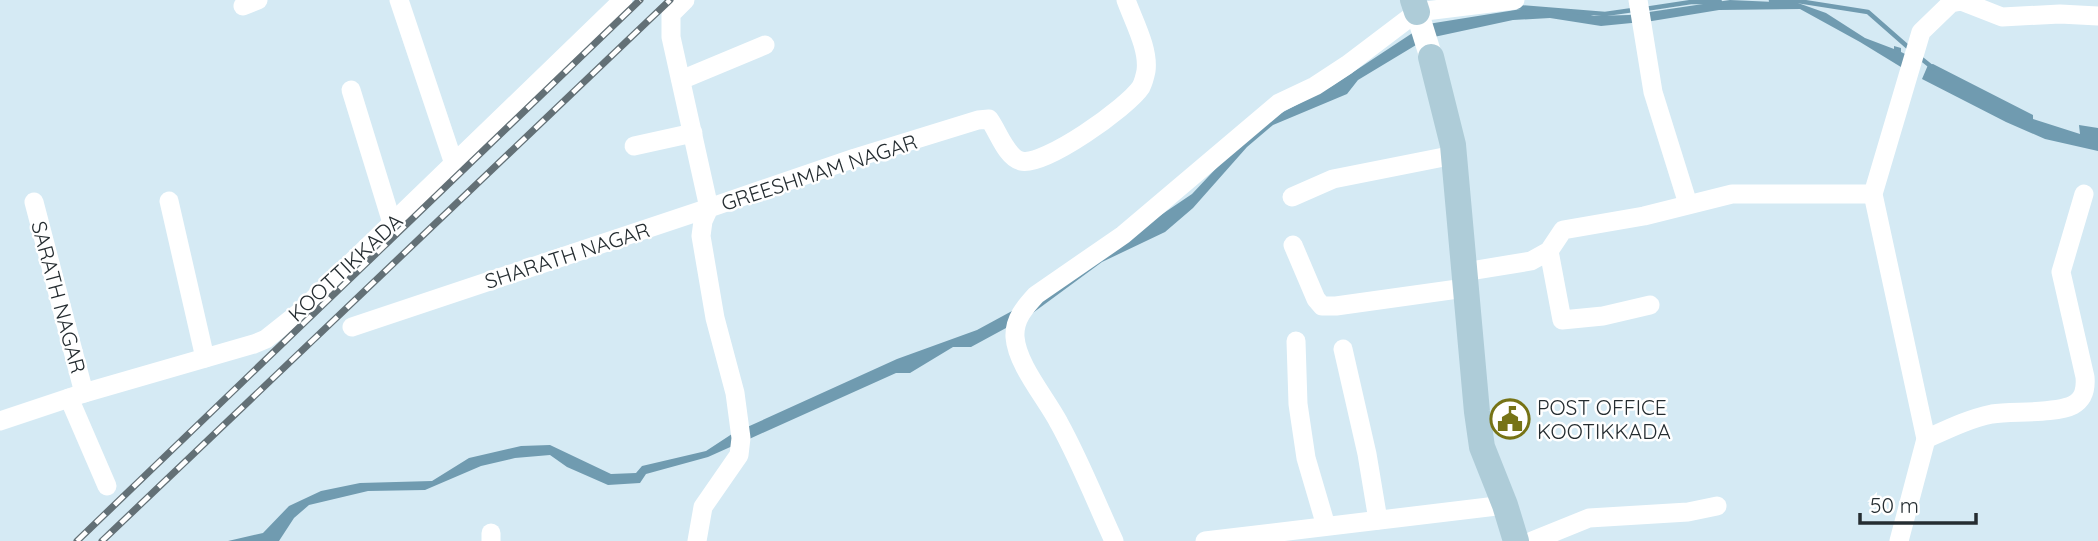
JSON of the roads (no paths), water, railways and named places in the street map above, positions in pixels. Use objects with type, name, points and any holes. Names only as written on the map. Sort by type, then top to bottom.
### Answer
[{"type":"main road","points":[[1431,57],[1454,155],[1482,447],[1516,541]]},
{"type":"street","points":[[399,0],[454,163]]},
{"type":"street","name":"KOOTTIKKADA","points":[[0,421],[76,395],[266,339],[300,312],[623,0]]},
{"type":"street","points":[[685,0],[671,14],[671,37],[709,208]]},
{"type":"street","name":"GREESHMAM NAGAR","points":[[697,541],[703,507],[739,455],[741,438],[737,402],[715,318],[701,236],[709,208],[855,158],[978,120],[989,120],[1017,160],[1023,162],[1041,159],[1058,151],[1101,122],[1140,88],[1146,74],[1147,58],[1126,0]]},
{"type":"street","points":[[1114,541],[1060,424],[1021,359],[1015,337],[1018,318],[1036,295],[1123,235],[1279,103],[1315,86],[1347,65],[1415,6],[1515,0]]},
{"type":"street","points":[[1899,541],[1926,439],[1873,194],[1921,32],[1951,4],[1961,1],[2002,17],[2060,14],[2098,16]]},
{"type":"street","points":[[1415,6],[1431,57]]},
{"type":"street","points":[[1639,9],[1653,92],[1688,204]]},
{"type":"street","points":[[681,80],[765,45]]},
{"type":"street","points":[[351,90],[392,223]]},
{"type":"street","points":[[634,146],[693,133]]},
{"type":"street","points":[[1292,197],[1333,179],[1420,164],[1454,155]]},
{"type":"street","points":[[1293,245],[1316,299],[1322,306],[1336,306],[1465,280],[1531,261],[1549,251],[1563,230],[1644,216],[1732,194],[1873,194]]},
{"type":"street","points":[[1926,439],[1969,419],[2069,407],[2090,396],[2086,389],[2061,272],[2084,194]]},
{"type":"street","points":[[169,201],[205,358]]},
{"type":"street","name":"SARATH NAGAR","points":[[34,202],[76,395],[107,486]]},
{"type":"street","name":"SHARATH NAGAR","points":[[352,327],[709,208]]},
{"type":"street","points":[[1549,251],[1562,320],[1603,316],[1650,305]]},
{"type":"street","points":[[1296,341],[1298,404],[1306,458],[1326,526]]},
{"type":"street","points":[[1343,349],[1367,454],[1378,520]]},
{"type":"street","points":[[1205,541],[1505,505]]},
{"type":"street","points":[[1532,541],[1589,518],[1688,512],[1717,506]]},
{"type":"water","points":[[1730,0],[1798,3],[1826,13],[1865,38],[1894,49],[1894,46],[1901,48],[1901,52],[1922,62],[1914,75],[1800,9],[1719,10],[1601,26],[1550,18],[1513,20],[1434,37],[1428,24],[1527,8],[1578,11],[1594,16],[1629,15]]},
{"type":"water","points":[[1417,30],[1421,42],[1358,80],[1347,94],[1273,125],[1247,147],[1193,208],[1165,232],[1102,262],[1030,315],[971,347],[953,347],[910,373],[896,373],[747,440],[745,428],[897,359],[977,330],[1045,293],[1192,194],[1255,127],[1332,86]]},
{"type":"water","points":[[1933,64],[2033,115],[2033,119],[2080,134],[2079,125],[2098,128],[2098,151],[2045,139],[1922,79],[1928,65]]},
{"type":"water","points":[[735,432],[737,444],[708,457],[646,474],[640,483],[608,485],[567,467],[550,455],[515,458],[481,466],[425,490],[368,491],[309,505],[294,518],[279,541],[228,541],[263,533],[289,506],[321,491],[360,483],[432,481],[469,458],[521,446],[550,445],[611,474],[636,473],[642,466],[706,451]]},
{"type":"waterway","points":[[1771,1],[1798,1],[1868,12],[1909,48]]},
{"type":"waterway","points":[[1645,9],[1691,2],[1720,2]]},
{"type":"waterway","points":[[1516,7],[1605,14],[1633,10]]},
{"type":"waterway","points":[[1918,56],[1933,68]]},
{"type":"railway","points":[[77,541],[640,0]]},
{"type":"railway","points":[[102,541],[670,0]]},
{"type":"place","name":"POST OFFICE KOOTIKKADA","points":[[1510,419]]}]
